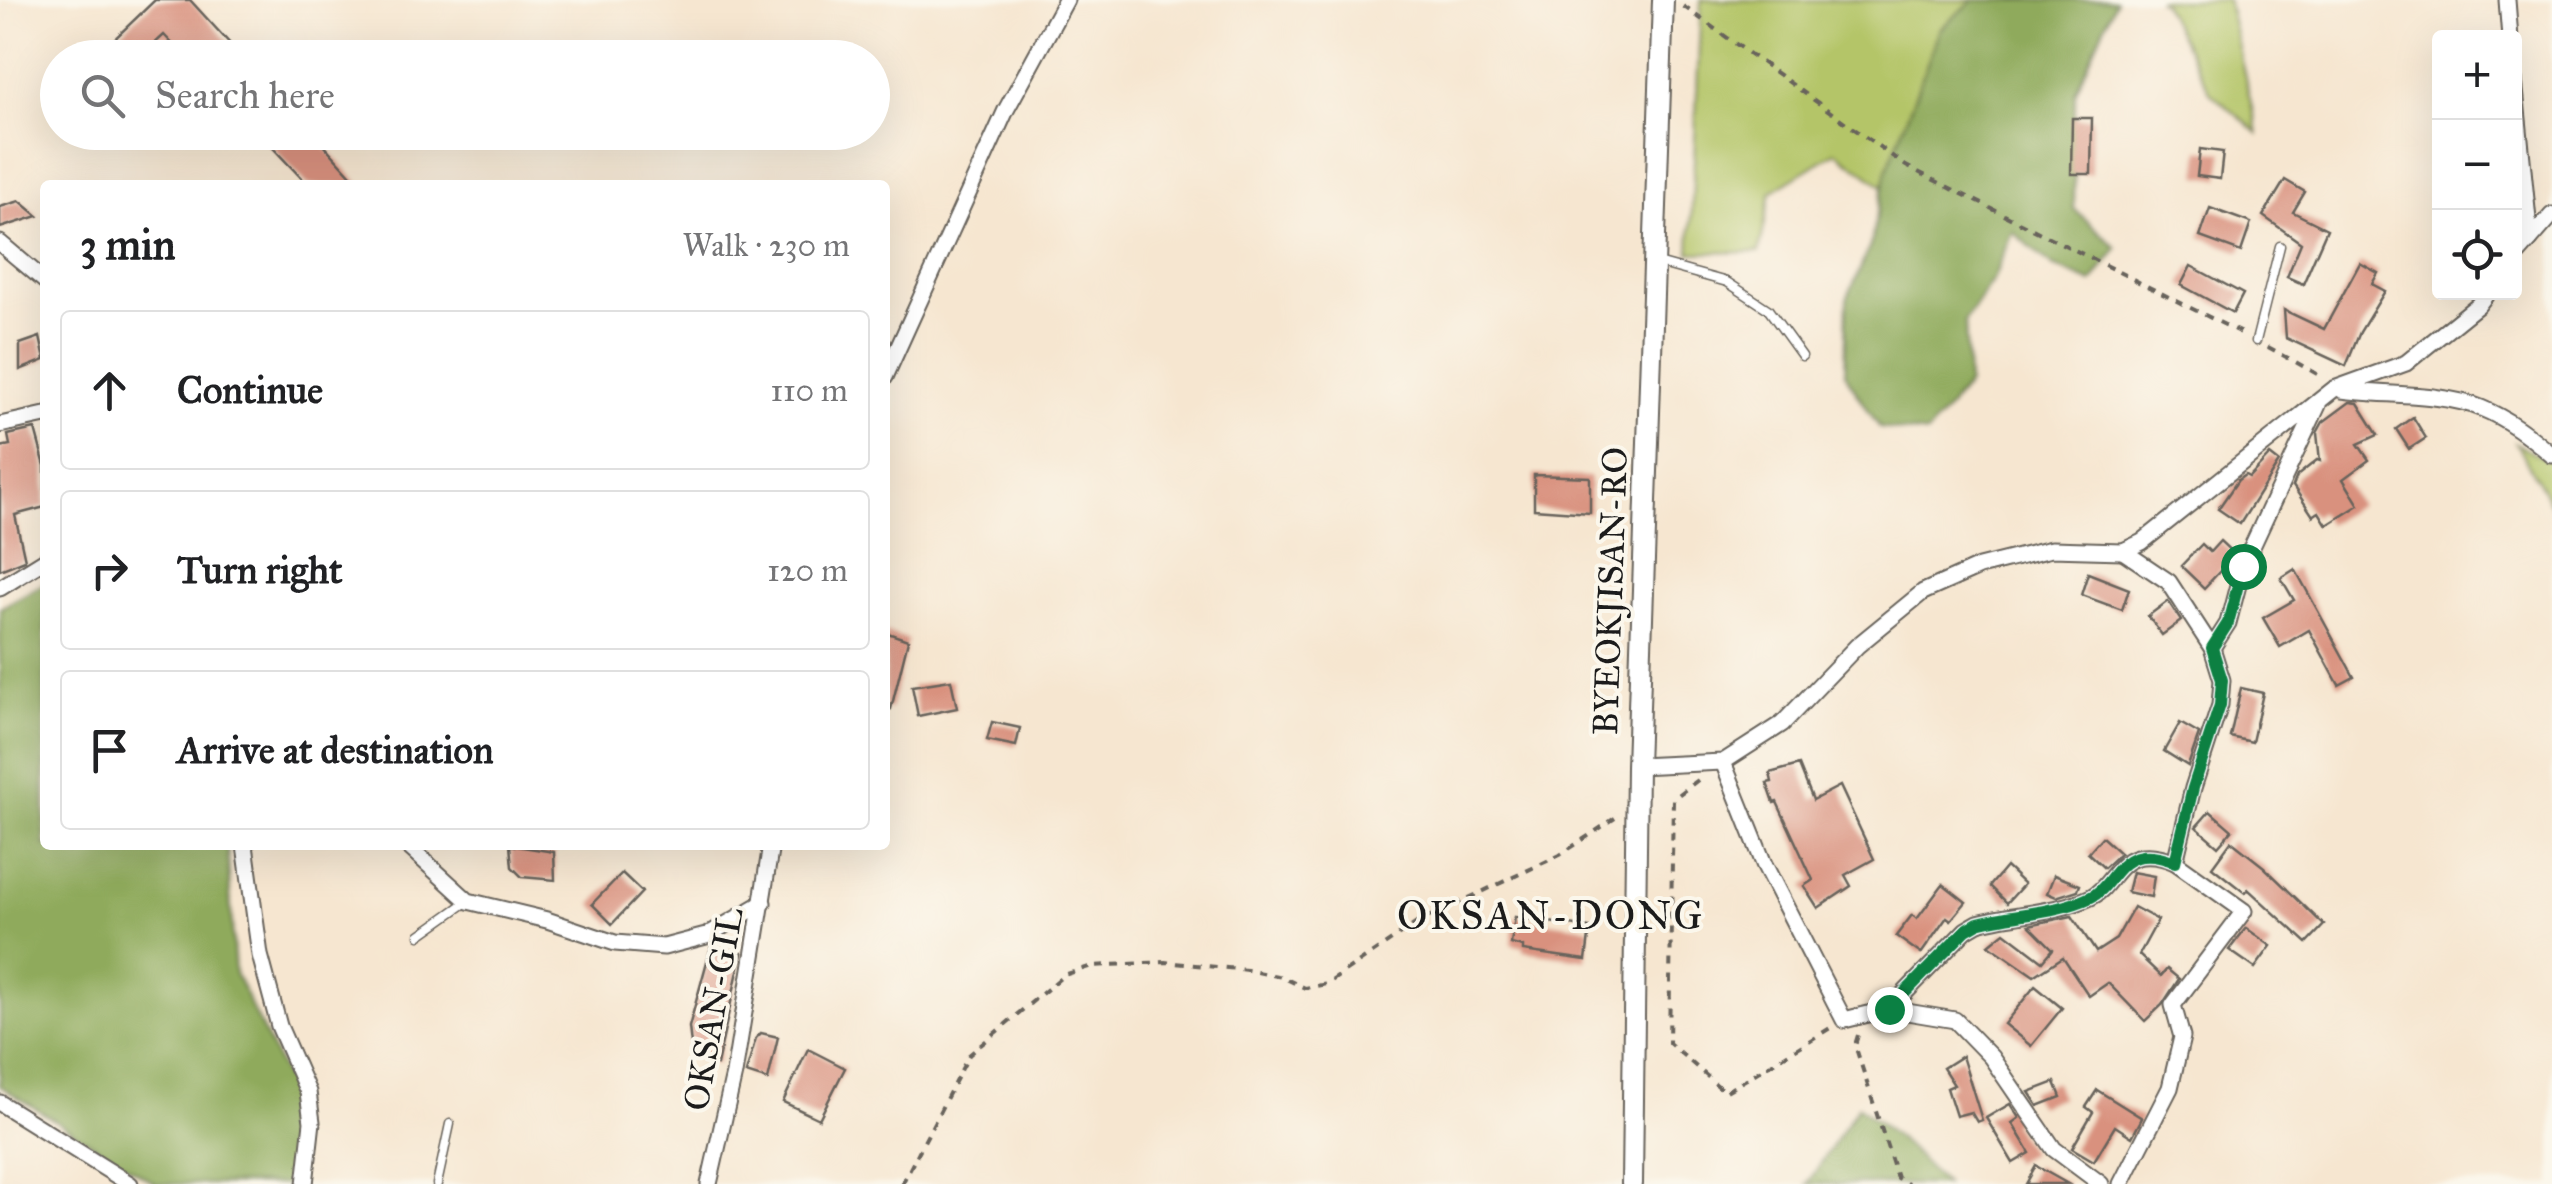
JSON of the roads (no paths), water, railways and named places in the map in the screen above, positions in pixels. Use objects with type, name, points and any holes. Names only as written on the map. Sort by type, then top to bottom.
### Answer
[{"type":"street","points":[[890,366],[1006,110],[1066,0]]},
{"type":"street","name":"BYEOKJISAN-RO","points":[[1632,1184],[1636,804],[1663,0]]},
{"type":"street","points":[[2507,0],[2509,30]]},
{"type":"street","points":[[2518,120],[2530,240]]},
{"type":"street","points":[[2522,249],[2552,215]]},
{"type":"street","points":[[0,243],[40,277]]},
{"type":"street","points":[[1637,766],[1722,762],[1782,724],[1857,646],[1923,592],[1978,568],[2051,549],[2123,551],[2142,542],[2334,389],[2406,363],[2482,300]]},
{"type":"street","points":[[2334,389],[2480,407],[2526,431],[2552,455]]},
{"type":"street","points":[[2212,648],[2228,623],[2243,566],[2320,400]]},
{"type":"street","points":[[0,425],[40,416]]},
{"type":"street","points":[[2123,551],[2169,582],[2212,648],[2222,680],[2220,705],[2193,788],[2175,862]]},
{"type":"street","points":[[0,588],[40,563]]},
{"type":"street","points":[[1722,762],[1764,864],[1844,1020],[1889,1009],[1955,1020],[1991,1057],[2054,1149],[2101,1184]]},
{"type":"street","points":[[246,850],[260,956],[279,1026],[308,1092],[312,1122],[305,1184]]},
{"type":"street","points":[[412,850],[468,901],[547,920],[615,943],[664,947],[706,936],[763,903]]},
{"type":"street","name":"OKSAN-GIL","points":[[709,1184],[734,1074],[770,850]]},
{"type":"street","points":[[1889,1009],[1966,930],[1978,923],[2070,905],[2097,895],[2114,873],[2136,858],[2159,856],[2175,862],[2244,911],[2174,1005],[2182,1037],[2170,1088],[2121,1184]]},
{"type":"street","points":[[0,1102],[130,1184]]},
{"type":"lane","points":[[2256,341],[2280,246]]},
{"type":"lane","points":[[1654,262],[1727,282],[1768,309],[1802,356]]},
{"type":"lane","points":[[420,935],[468,901]]},
{"type":"lane","points":[[437,1184],[450,1124]]},
{"type":"district","name":"OKSAN-DONG","points":[[1551,915]]}]
